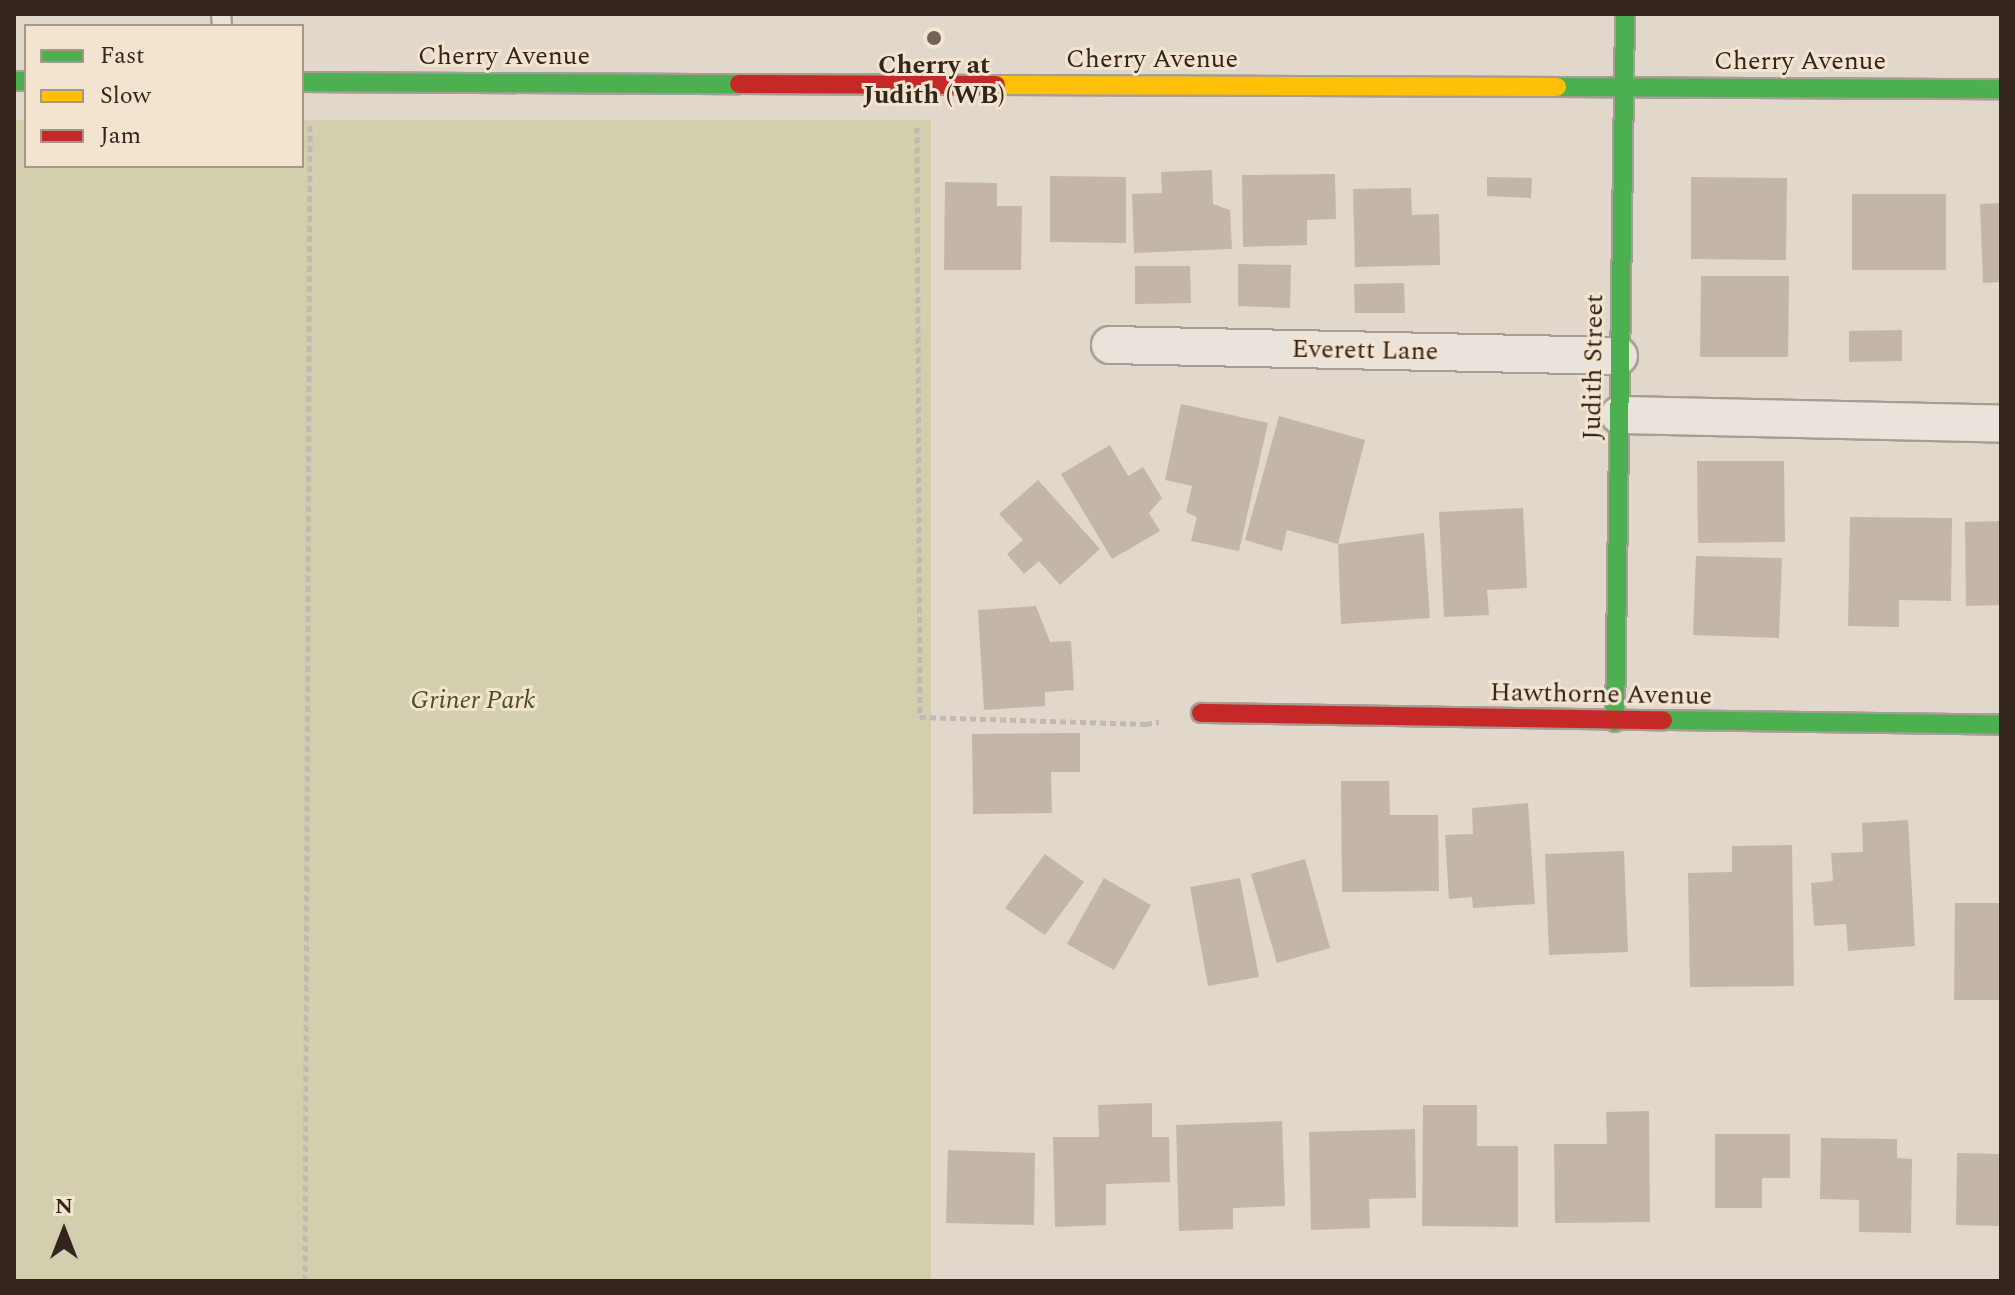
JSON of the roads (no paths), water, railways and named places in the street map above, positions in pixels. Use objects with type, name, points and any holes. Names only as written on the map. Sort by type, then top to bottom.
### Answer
[{"type":"street","name":"Judith Street","points":[[1615,722],[1625,14]]},
{"type":"street","name":"Cherry Avenue","points":[[306,82],[2001,89]]},
{"type":"street","name":"Everett Lane","points":[[1110,345],[1619,356]]},
{"type":"street","points":[[1619,415],[2001,424]]},
{"type":"street","name":"Hawthorne Avenue","points":[[1201,713],[1615,722],[2001,725]]},
{"type":"place","name":"Cherry at Judith (WB)","points":[[934,38]]},
{"type":"park label","name":"Griner Park","points":[[473,701]]}]
